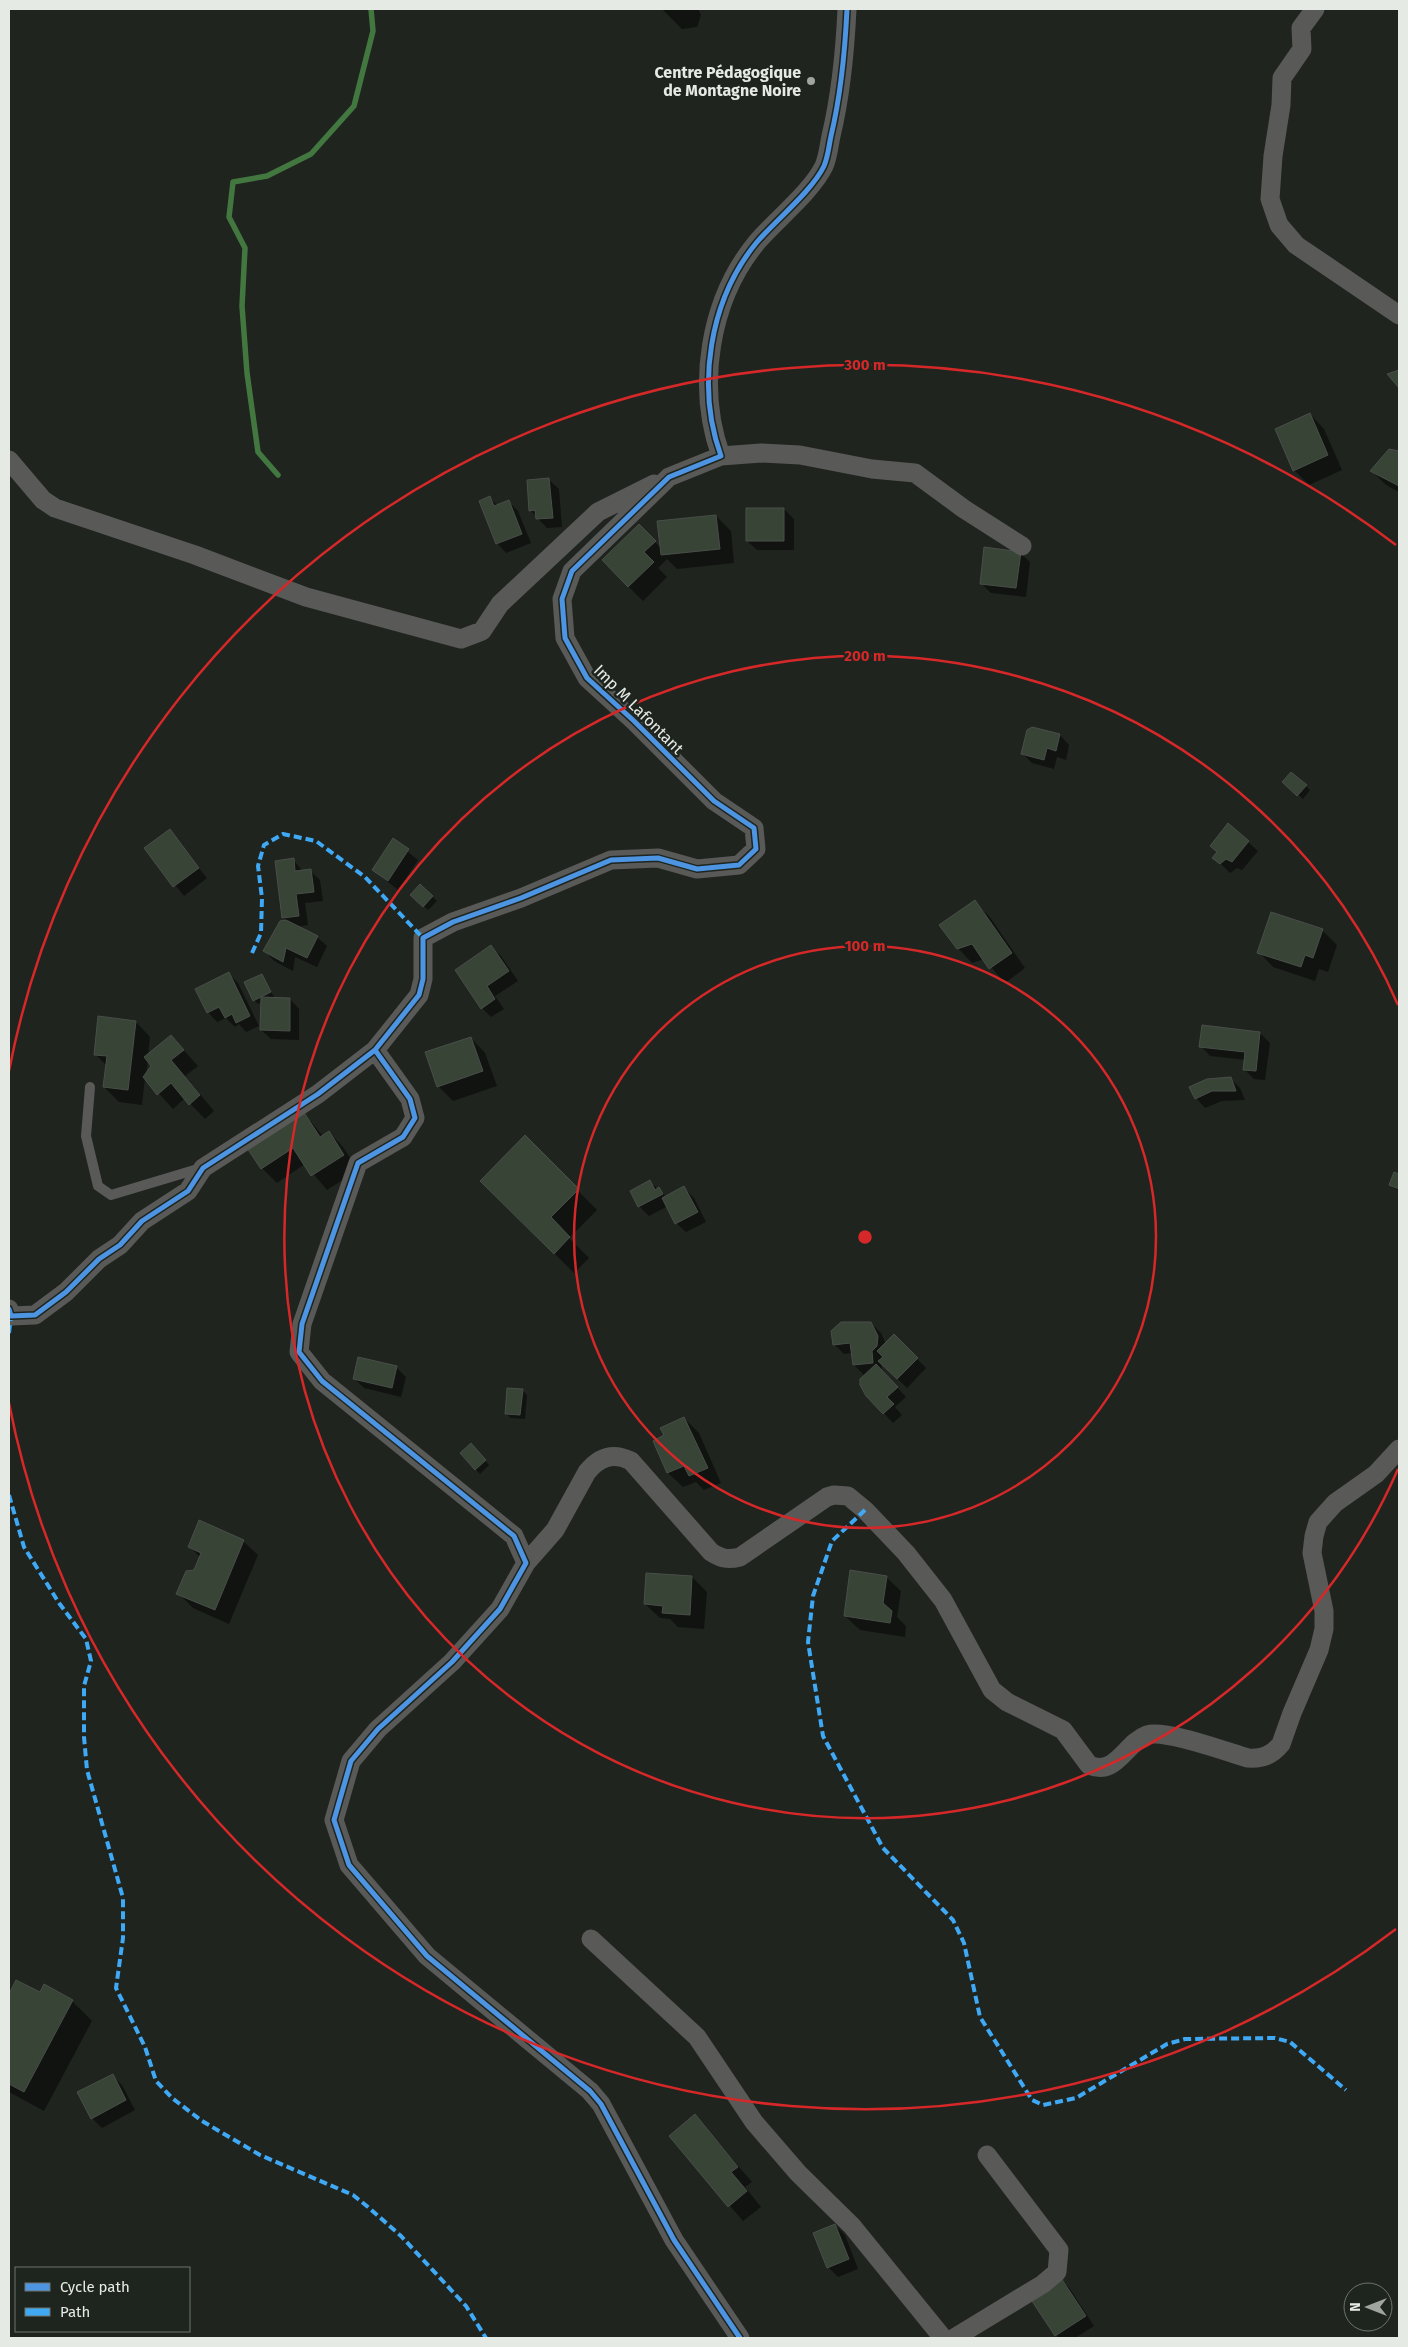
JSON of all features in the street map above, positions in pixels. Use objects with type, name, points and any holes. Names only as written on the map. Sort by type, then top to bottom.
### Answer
[{"type":"street","points":[[721,456],[712,430],[707,382],[710,348],[728,289],[756,244],[810,184],[824,165],[837,113],[846,49],[847,9]]},
{"type":"street","points":[[1315,9],[1301,28],[1302,49],[1282,78],[1281,106],[1273,156],[1270,199],[1279,225],[1296,245],[1399,316]]},
{"type":"street","name":"Imp M Lafontant","points":[[375,1050],[420,995],[423,979],[423,938],[453,922],[521,898],[611,860],[658,858],[697,869],[740,865],[756,849],[754,828],[714,801],[634,721],[587,678],[565,638],[562,598],[572,571],[669,477],[721,456],[761,453],[800,455],[872,469],[915,473],[964,509],[1022,546]]},
{"type":"street","points":[[9,460],[43,500],[55,508],[195,555],[306,597],[461,639],[482,631],[500,604],[598,512],[669,477]]},
{"type":"street","points":[[9,1309],[11,1316],[36,1315],[66,1292],[99,1259],[120,1245],[142,1221],[188,1191],[203,1168],[318,1094],[375,1050],[410,1099],[415,1118],[403,1137],[358,1164],[302,1324],[300,1352],[322,1381],[514,1536],[526,1563]]},
{"type":"street","points":[[740,2338],[674,2240],[601,2104],[590,2091],[427,1956],[349,1865],[334,1820],[351,1761],[378,1729],[452,1662],[500,1609],[526,1563],[555,1530],[587,1472],[594,1464],[607,1456],[623,1457],[631,1461],[711,1552],[728,1560],[740,1557],[827,1497],[834,1495],[848,1496],[906,1553],[943,1600],[992,1690],[1007,1702],[1063,1730],[1089,1765],[1096,1768],[1107,1767],[1142,1737],[1156,1734],[1187,1740],[1248,1758],[1258,1759],[1275,1751],[1281,1744],[1323,1638],[1324,1611],[1312,1552],[1318,1522],[1335,1503],[1376,1474],[1399,1449]]},
{"type":"street","points":[[591,1939],[697,2037],[754,2122],[798,2173],[852,2226],[943,2338]]},
{"type":"street","points":[[954,2338],[1043,2284],[1056,2272],[1060,2250],[987,2155]]},
{"type":"lane","points":[[90,1087],[86,1136],[98,1186],[111,1195],[203,1168]]},
{"type":"building","points":[[1399,370],[1399,388],[1387,374]]},
{"type":"building","points":[[1310,413],[1328,455],[1293,471],[1275,429]]},
{"type":"building","points":[[1389,449],[1399,451],[1399,486],[1370,471]]},
{"type":"building","points":[[549,478],[553,518],[536,519],[535,510],[529,511],[527,480]]},
{"type":"building","points":[[490,496],[494,506],[509,500],[522,534],[496,544],[479,501]]},
{"type":"building","points":[[746,508],[784,508],[784,541],[746,541]]},
{"type":"building","points":[[716,515],[720,549],[661,555],[657,521]]},
{"type":"building","points":[[639,524],[656,541],[644,552],[654,562],[628,587],[602,560]]},
{"type":"building","points":[[984,547],[1021,552],[1016,588],[980,584]]},
{"type":"building","points":[[1032,727],[1060,734],[1056,751],[1047,748],[1044,760],[1021,754],[1027,730]]},
{"type":"building","points":[[1291,772],[1307,785],[1297,796],[1282,782]]},
{"type":"building","points":[[1228,823],[1249,841],[1232,862],[1226,859],[1220,864],[1212,858],[1217,852],[1210,846]]},
{"type":"building","points":[[170,829],[199,868],[173,887],[144,848]]},
{"type":"building","points":[[393,838],[409,849],[388,881],[372,870]]},
{"type":"building","points":[[294,858],[295,871],[311,869],[314,892],[296,894],[299,916],[282,918],[275,861]]},
{"type":"building","points":[[420,884],[433,896],[423,907],[410,895]]},
{"type":"building","points":[[975,900],[1012,953],[989,969],[972,944],[957,949],[939,925]]},
{"type":"building","points":[[1271,912],[1323,929],[1313,958],[1305,955],[1301,967],[1257,953]]},
{"type":"building","points":[[286,920],[318,936],[307,958],[286,948],[283,962],[263,951],[280,921]]},
{"type":"building","points":[[491,945],[509,971],[487,986],[495,999],[481,1009],[455,970]]},
{"type":"building","points":[[229,972],[250,1016],[236,1023],[232,1014],[225,1018],[219,1007],[207,1013],[195,989]]},
{"type":"building","points":[[262,974],[271,992],[253,1001],[244,982]]},
{"type":"building","points":[[261,997],[290,998],[290,1031],[260,1030]]},
{"type":"building","points":[[98,1016],[136,1021],[128,1090],[103,1087],[107,1056],[94,1055]]},
{"type":"building","points":[[1202,1025],[1260,1032],[1256,1071],[1243,1070],[1245,1052],[1199,1047]]},
{"type":"building","points":[[171,1035],[184,1050],[171,1060],[200,1095],[189,1105],[171,1083],[157,1095],[143,1077],[151,1066],[144,1057]]},
{"type":"building","points":[[471,1037],[483,1071],[437,1087],[425,1052]]},
{"type":"building","points":[[1231,1077],[1236,1091],[1212,1091],[1195,1099],[1189,1087],[1207,1079]]},
{"type":"building","points":[[301,1108],[320,1137],[329,1131],[344,1155],[311,1176],[293,1148],[261,1169],[245,1145]]},
{"type":"building","points":[[525,1135],[579,1189],[551,1217],[570,1237],[554,1254],[480,1181]]},
{"type":"building","points":[[1394,1172],[1399,1174],[1399,1189],[1389,1185]]},
{"type":"building","points":[[650,1180],[655,1190],[659,1187],[663,1194],[638,1207],[630,1191]]},
{"type":"building","points":[[684,1186],[698,1212],[675,1224],[662,1198]]},
{"type":"building","points":[[841,1322],[871,1322],[878,1336],[877,1346],[872,1351],[873,1363],[853,1365],[850,1343],[833,1345],[831,1331]]},
{"type":"building","points":[[894,1334],[918,1358],[897,1379],[878,1361],[883,1357],[877,1351]]},
{"type":"building","points":[[358,1357],[397,1366],[392,1388],[353,1379]]},
{"type":"building","points":[[876,1364],[898,1387],[887,1397],[894,1404],[883,1414],[866,1396],[860,1385],[860,1379]]},
{"type":"building","points":[[507,1388],[523,1389],[520,1415],[505,1414]]},
{"type":"building","points":[[684,1417],[708,1468],[689,1476],[684,1466],[667,1473],[653,1441],[664,1435],[660,1428]]},
{"type":"building","points":[[471,1443],[486,1460],[475,1470],[460,1453]]},
{"type":"building","points":[[199,1520],[244,1540],[215,1610],[176,1594],[186,1571],[194,1570],[201,1553],[188,1547]]},
{"type":"building","points":[[850,1570],[887,1576],[883,1603],[892,1611],[890,1623],[844,1616]]},
{"type":"building","points":[[646,1573],[692,1576],[690,1615],[662,1613],[663,1606],[644,1604]]},
{"type":"building","points":[[16,1980],[40,1992],[44,1984],[73,2000],[24,2092],[9,2084],[9,1994]]},
{"type":"building","points":[[113,2074],[126,2100],[91,2119],[77,2092]]},
{"type":"building","points":[[695,2114],[738,2167],[731,2172],[747,2191],[728,2207],[669,2136]]},
{"type":"building","points":[[835,2224],[849,2259],[827,2268],[813,2233]]},
{"type":"building","points":[[1061,2278],[1086,2316],[1055,2336],[1030,2298]]},
{"type":"waterway","points":[[278,475],[258,452],[247,373],[242,306],[245,248],[229,217],[233,182],[267,176],[311,154],[354,106],[373,31],[371,9]]},
{"type":"marked path","points":[[252,953],[261,933],[262,898],[258,866],[264,845],[283,834],[316,841],[365,877],[423,938]]},
{"type":"marked path","points":[[9,1333],[11,1316]]},
{"type":"marked path","points":[[9,1495],[24,1547],[59,1603],[86,1639],[91,1661],[84,1686],[84,1737],[87,1770],[123,1898],[123,1938],[116,1988],[145,2047],[156,2081],[172,2098],[202,2121],[260,2155],[353,2195],[401,2236],[466,2306],[486,2338]]},
{"type":"marked path","points":[[865,1510],[832,1541],[813,1596],[808,1642],[823,1736],[883,1848],[953,1920],[964,1943],[980,2017],[1032,2100],[1043,2105],[1076,2098],[1167,2044],[1185,2039],[1275,2038],[1290,2042],[1346,2090]]},
{"type":"cycle path","points":[[9,1309],[11,1316],[35,1315],[66,1292],[99,1259],[120,1245],[142,1221],[188,1191],[203,1168],[318,1094],[375,1050],[419,995],[423,979],[423,938],[453,922],[521,898],[611,860],[658,858],[697,869],[739,865],[756,849],[754,828],[714,801],[634,721],[587,678],[565,638],[562,599],[572,571],[669,477],[721,456],[713,429],[709,402],[709,373],[718,317],[728,290],[741,265],[757,242],[811,185],[824,166],[840,89],[847,9]]},
{"type":"cycle path","points":[[375,1050],[410,1099],[415,1118],[403,1137],[358,1163],[302,1324],[299,1352],[322,1381],[514,1536],[526,1563],[500,1609],[452,1662],[378,1729],[351,1761],[334,1820],[349,1865],[427,1956],[590,2091],[601,2104],[674,2240],[740,2338]]},
{"type":"place","name":"Centre Pédagogique de Montagne Noire","points":[[811,81]]}]
